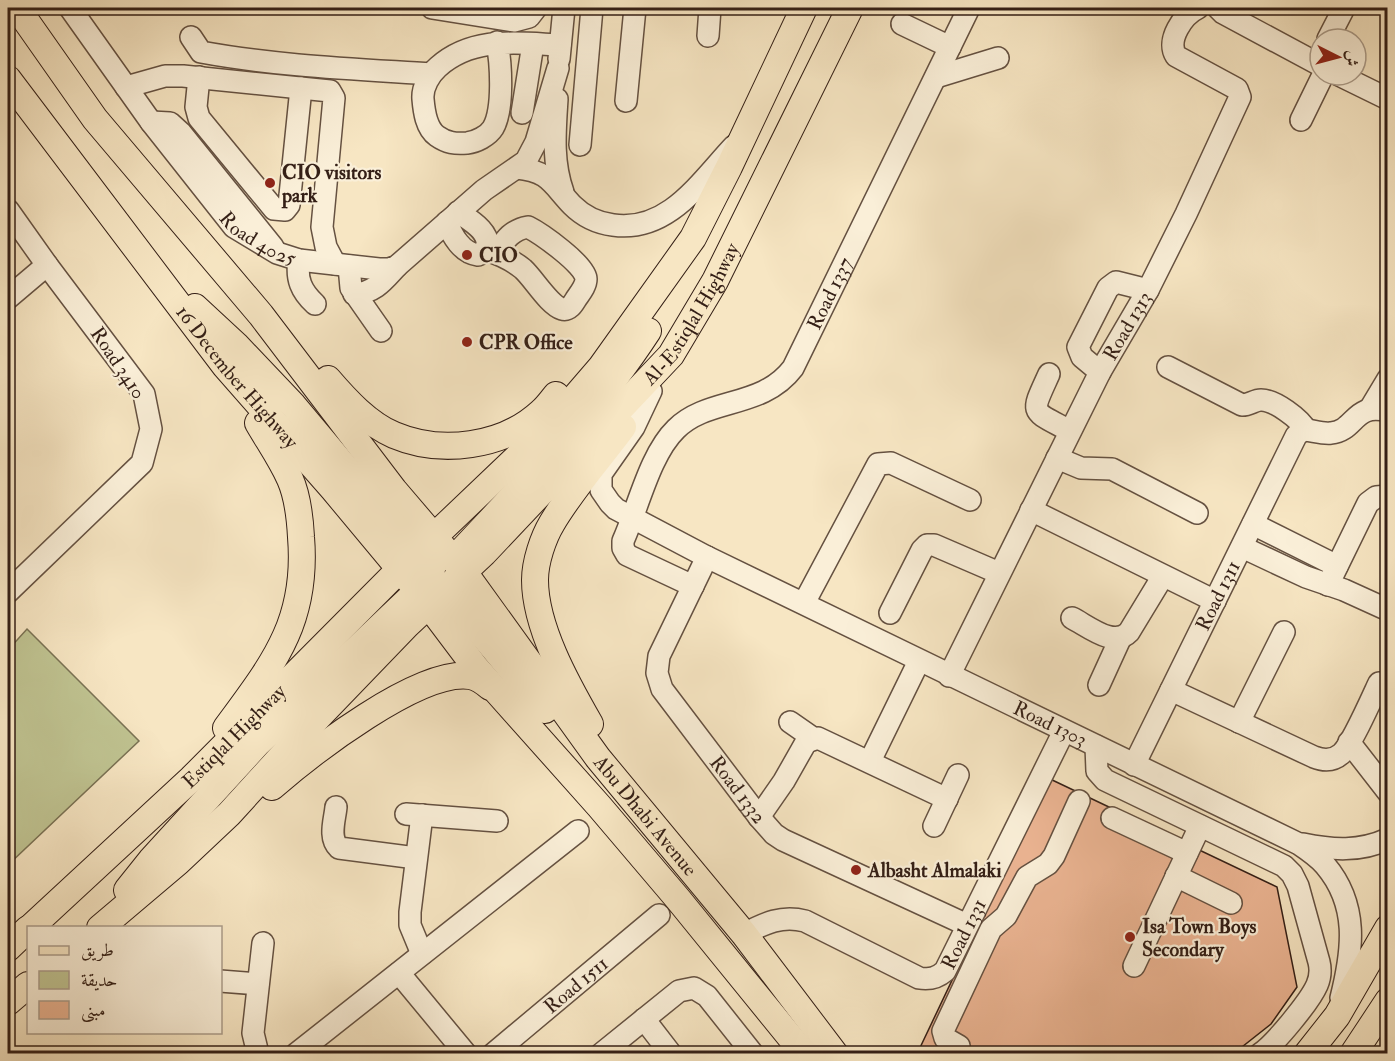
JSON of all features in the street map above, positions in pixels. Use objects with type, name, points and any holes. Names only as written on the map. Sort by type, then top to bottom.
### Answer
[{"type":"main road","name":"16 December Highway","points":[[17,8],[95,119],[261,315],[394,490],[476,668]]},
{"type":"main road","name":"Al-Estiqlal Highway","points":[[433,574],[551,425],[601,367],[693,238],[804,8]]},
{"type":"main road","name":"Al-Estiqlal Highway","points":[[433,574],[671,356],[715,282],[850,8]]},
{"type":"main road","name":"16 December Highway","points":[[8,79],[225,366],[333,489],[433,574]]},
{"type":"main road","points":[[100,926],[152,860],[258,743],[547,461],[611,385],[647,332],[683,272],[693,238]]},
{"type":"main road","points":[[141,255],[236,345],[293,405],[433,574]]},
{"type":"main road","points":[[261,315],[306,353],[341,394],[363,415],[393,435],[440,446],[475,445],[526,423],[541,412],[658,288]]},
{"type":"main road","points":[[636,806],[562,670],[539,610],[535,579],[543,545],[551,525],[663,375],[671,356]]},
{"type":"main road","points":[[192,778],[282,648],[291,625],[300,588],[302,550],[299,514],[291,481],[225,366]]},
{"type":"main road","points":[[100,926],[178,862],[229,814],[407,624],[433,574]]},
{"type":"main road","name":"Abu Dhabi Avenue","points":[[433,574],[598,758],[744,934],[835,1053]]},
{"type":"main road","name":"Estiqlal Highway","points":[[31,926],[192,778],[433,574]]},
{"type":"main road","name":"Abu Dhabi Avenue","points":[[476,668],[621,831],[798,1049]]},
{"type":"main road","points":[[229,814],[261,796],[302,761],[345,730],[423,685],[454,676],[472,676],[482,680],[501,697]]},
{"type":"main road","points":[[1307,1053],[1337,1016],[1388,928]]},
{"type":"main road","name":"Estiqlal Highway","points":[[8,948],[27,930]]},
{"type":"main road","points":[[8,1002],[27,986]]},
{"type":"main road","points":[[1354,1052],[1388,1001]]},
{"type":"street","name":"Road 4025","points":[[70,8],[151,122],[234,227],[277,253],[304,260],[389,269],[397,266]]},
{"type":"street","points":[[432,8],[514,21],[529,17],[536,8]]},
{"type":"street","points":[[564,8],[554,150],[558,178],[565,196]]},
{"type":"street","points":[[580,145],[592,8]]},
{"type":"street","points":[[626,100],[635,8]]},
{"type":"street","points":[[708,36],[710,8]]},
{"type":"street","name":"Road 1337","points":[[693,586],[624,552],[623,541],[653,466],[665,442],[676,428],[699,414],[767,391],[782,382],[793,368],[969,8]]},
{"type":"street","name":"Road 1313","points":[[949,676],[1100,372],[1148,290],[1240,97],[1237,89],[1176,56],[1172,50],[1173,40],[1182,21],[1198,8]]},
{"type":"street","points":[[1218,8],[1223,13],[1308,59]]},
{"type":"street","points":[[1334,27],[1344,8]]},
{"type":"street","points":[[902,24],[950,47]]},
{"type":"street","points":[[191,37],[194,45],[201,52],[224,56],[293,64],[431,74]]},
{"type":"street","points":[[497,42],[501,63],[498,113],[493,129],[476,142],[454,144],[435,134],[424,116],[423,94],[431,74],[448,58],[471,47],[497,42],[560,45]]},
{"type":"street","points":[[522,113],[533,44]]},
{"type":"street","points":[[936,77],[998,58]]},
{"type":"street","points":[[359,294],[376,288],[397,266],[484,190],[526,161],[532,152],[558,68]]},
{"type":"street","points":[[126,87],[165,76],[199,77],[327,90],[332,94],[334,98],[322,227],[326,247],[348,265],[359,294],[381,331]]},
{"type":"street","points":[[199,77],[196,107],[199,117],[274,209],[279,211],[285,210],[289,205],[302,87]]},
{"type":"street","points":[[1301,120],[1312,87]]},
{"type":"street","points":[[1364,87],[1388,99]]},
{"type":"street","points":[[517,168],[538,171],[585,216],[600,223],[633,226],[664,217],[677,207],[743,137]]},
{"type":"street","name":"Road 3410","points":[[8,210],[144,394],[151,429],[142,463],[8,592]]},
{"type":"street","points":[[453,217],[474,224],[486,236],[491,252]]},
{"type":"street","points":[[8,298],[47,265]]},
{"type":"street","points":[[1100,372],[1082,357],[1078,346],[1108,288],[1116,282],[1148,290]]},
{"type":"street","points":[[1168,367],[1242,405],[1261,400],[1295,416],[1306,430],[1332,433],[1346,427],[1361,413],[1379,410],[1388,379]]},
{"type":"street","points":[[1050,374],[1036,403],[1036,409],[1039,414],[1070,431]]},
{"type":"street","name":"Road 1303","points":[[651,391],[634,427],[604,469],[600,479],[601,490],[610,503],[633,519],[707,557],[1299,844],[1324,864],[1338,885],[1349,909],[1352,939],[1349,968],[1337,1016]]},
{"type":"street","name":"Road 1311","points":[[1134,765],[1296,436],[1302,430],[1306,430]]},
{"type":"street","points":[[1057,458],[1081,468],[1112,469],[1197,513]]},
{"type":"street","points":[[804,603],[878,464],[891,463],[970,500]]},
{"type":"street","points":[[1328,585],[1368,503],[1376,497],[1388,496]]},
{"type":"street","points":[[1031,510],[1215,601]]},
{"type":"street","points":[[1253,524],[1337,566]]},
{"type":"street","points":[[890,613],[922,550],[927,546],[934,545],[999,573]]},
{"type":"street","points":[[1242,547],[1306,577],[1344,590],[1388,610]]},
{"type":"street","name":"Road 1332","points":[[707,557],[659,656],[657,673],[662,689],[759,818],[783,840],[967,925]]},
{"type":"street","points":[[1099,685],[1120,639],[1130,632],[1163,576]]},
{"type":"street","points":[[1072,618],[1112,638],[1120,639]]},
{"type":"street","points":[[1239,722],[1284,632]]},
{"type":"street","points":[[870,761],[919,661]]},
{"type":"street","points":[[1171,690],[1321,760],[1328,760],[1340,755],[1349,742],[1379,683]]},
{"type":"street","points":[[790,722],[813,738],[823,739],[947,799]]},
{"type":"street","name":"Road 1331","points":[[744,934],[770,921],[797,919],[806,921],[920,978],[931,979],[945,971],[1064,731]]},
{"type":"street","points":[[759,818],[805,744],[813,738]]},
{"type":"street","points":[[1349,742],[1388,792]]},
{"type":"street","points":[[1096,746],[1097,771],[1105,780],[1284,866],[1295,880],[1320,969],[1314,991],[1275,1041],[1260,1053]]},
{"type":"street","points":[[934,826],[958,775]]},
{"type":"street","points":[[960,1053],[959,1046],[945,1038],[943,1031],[991,929],[1006,916],[1030,873],[1048,864],[1054,856],[1079,801]]},
{"type":"street","points":[[336,807],[333,838],[339,848],[416,858]]},
{"type":"street","points":[[422,954],[410,925],[416,858],[414,814],[496,821]]},
{"type":"street","points":[[1112,818],[1187,853]]},
{"type":"street","points":[[1134,966],[1200,826]]},
{"type":"street","points":[[296,1053],[578,831]]},
{"type":"street","points":[[1256,853],[1276,832]]},
{"type":"street","name":"Road 1303","points":[[1299,844],[1329,850],[1353,849],[1388,839]]},
{"type":"street","points":[[1176,876],[1231,903]]},
{"type":"street","points":[[991,878],[1018,893]]},
{"type":"street","name":"Road 1511","points":[[493,1053],[659,915]]},
{"type":"street","points":[[258,1053],[252,1033],[263,943]]},
{"type":"street","points":[[399,973],[466,1053]]},
{"type":"street","points":[[222,981],[258,984]]},
{"type":"street","points":[[602,1053],[679,991],[694,988],[707,996],[753,1053]]},
{"type":"street","points":[[1354,1052],[1388,1015]]},
{"type":"street","points":[[644,1019],[671,1053]]},
{"type":"green space","points":[[27,629],[139,741],[8,865],[8,650]]},
{"type":"building","name":"Isa Town Boys Secondary","points":[[1048,778],[1277,887],[1297,987],[1271,1024],[1233,1054],[917,1054]]},
{"type":"place","name":"CIO visitors park","points":[[270,183]]},
{"type":"place","name":"CIO","points":[[467,255]]},
{"type":"place","name":"CPR Office","points":[[467,342]]},
{"type":"place","name":"Albasht Almalaki","points":[[856,870]]},
{"type":"place","name":"Isa Town Boys Secondary","points":[[1130,937]]}]
